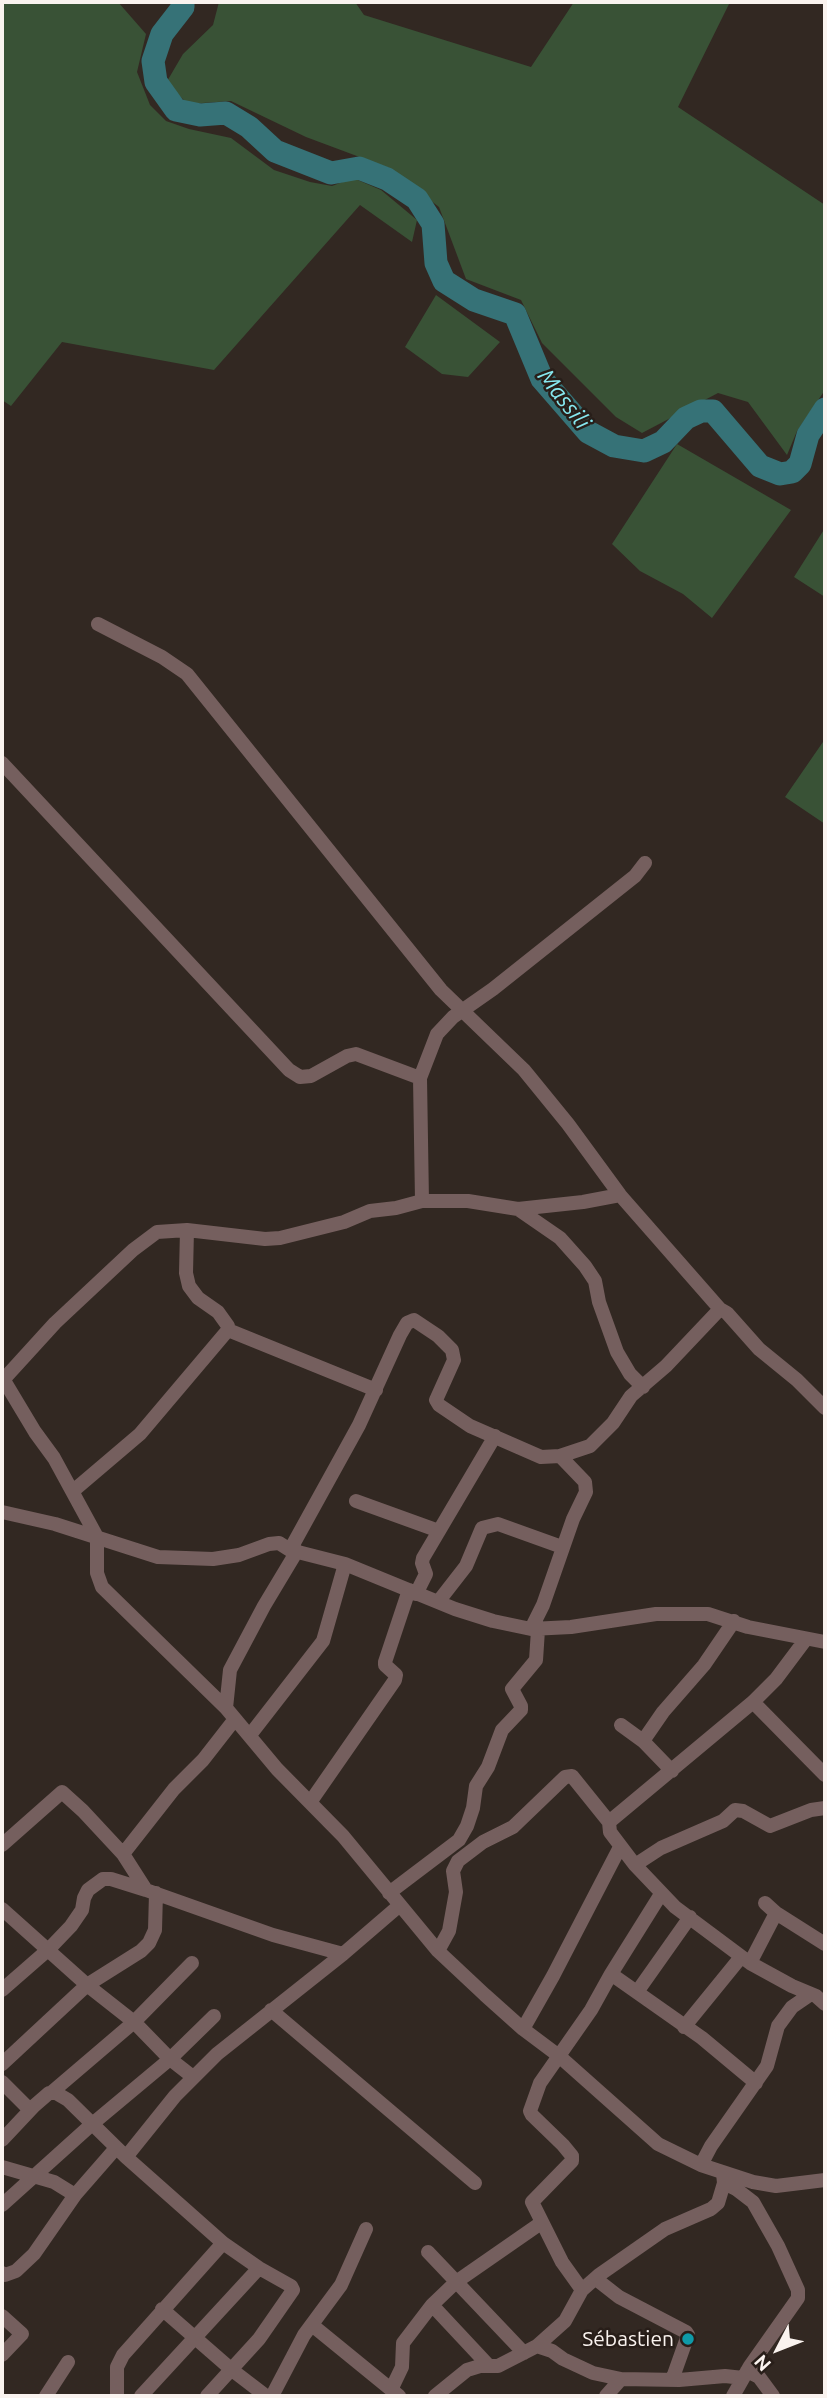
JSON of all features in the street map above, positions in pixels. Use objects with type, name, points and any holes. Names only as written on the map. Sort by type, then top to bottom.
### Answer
[{"type":"street","points":[[98,624],[162,657],[187,674],[406,948],[461,1011],[524,1070],[620,1195],[719,1309],[727,1313],[759,1349],[797,1380],[825,1408]]},
{"type":"street","points":[[2,763],[289,1070],[300,1077],[311,1076],[347,1056],[356,1054],[420,1078]]},
{"type":"street","points":[[422,1201],[420,1078],[436,1034],[461,1011],[493,989],[635,876],[645,863]]},
{"type":"street","points":[[620,1195],[518,1209],[468,1201],[422,1201],[370,1212],[344,1222],[280,1238],[265,1239],[187,1230],[157,1232],[133,1250],[55,1323],[3,1379],[73,1491],[97,1537],[97,1573],[102,1587],[230,1714],[277,1769],[311,1801],[438,1951],[658,2144],[723,2178],[753,2202],[778,2246],[798,2290],[798,2298],[733,2396]]},
{"type":"street","points":[[518,1209],[560,1238],[585,1266],[595,1281],[599,1302],[617,1352],[630,1374],[643,1387]]},
{"type":"street","points":[[187,1230],[186,1273],[189,1286],[198,1298],[218,1312],[228,1330]]},
{"type":"street","points":[[123,1854],[174,1789],[203,1759],[230,1714],[230,1670],[256,1625],[376,1390],[407,1323],[414,1320],[438,1336],[452,1350],[454,1360],[436,1400],[439,1405],[470,1426],[541,1457],[560,1456],[590,1446],[613,1423],[631,1396],[666,1366],[719,1309]]},
{"type":"street","points":[[228,1330],[376,1390]]},
{"type":"street","points":[[73,1491],[140,1434],[228,1330]]},
{"type":"street","points":[[311,1801],[395,1680],[396,1675],[385,1662],[412,1592],[426,1574],[423,1558],[495,1436]]},
{"type":"street","points":[[389,1893],[458,1840],[467,1826],[473,1808],[476,1786],[488,1767],[502,1730],[521,1710],[512,1689],[536,1660],[535,1630],[562,1547],[586,1492],[586,1486],[560,1456]]},
{"type":"street","points":[[356,1501],[439,1531]]},
{"type":"street","points":[[2,1511],[158,1557],[213,1559],[239,1555],[279,1543],[294,1550],[345,1564],[493,1621],[535,1630],[656,1614],[708,1614],[748,1627],[819,1639]]},
{"type":"street","points":[[438,1602],[466,1566],[482,1528],[498,1524],[562,1547]]},
{"type":"street","points":[[250,1735],[303,1664],[324,1641],[345,1564]]},
{"type":"street","points":[[643,1741],[663,1712],[704,1665],[734,1621]]},
{"type":"street","points":[[609,1822],[753,1702],[819,1639]]},
{"type":"street","points":[[753,1702],[825,1775]]},
{"type":"street","points":[[621,1725],[643,1741],[672,1771]]},
{"type":"street","points":[[438,1951],[449,1931],[456,1892],[453,1871],[458,1861],[483,1842],[513,1827],[565,1777],[572,1776],[609,1822],[610,1832],[620,1847],[661,1894],[746,1960],[819,1995]]},
{"type":"street","points":[[2,1845],[62,1792],[123,1854],[151,1891],[156,1922],[151,1940],[141,1951],[88,1985],[4,2057]]},
{"type":"street","points":[[635,1865],[661,1848],[723,1821],[735,1810],[743,1811],[770,1826],[811,1810],[825,1808]]},
{"type":"street","points":[[523,2028],[620,1847]]},
{"type":"street","points":[[2,1990],[49,1949],[77,1919],[86,1893],[99,1882],[111,1879],[273,1935],[343,1954]]},
{"type":"street","points":[[582,2290],[562,2262],[532,2203],[572,2159],[563,2145],[530,2112],[540,2083],[591,2010],[661,1894]]},
{"type":"street","points":[[2,2273],[5,2275],[16,2271],[34,2253],[75,2195],[217,2054],[400,1905]]},
{"type":"street","points":[[684,2027],[746,1960],[771,1908],[825,1944]]},
{"type":"street","points":[[2,1909],[134,2022],[170,2059],[193,2077]]},
{"type":"street","points":[[636,1992],[690,1917]]},
{"type":"street","points":[[2,2140],[30,2110],[134,2022],[192,1963]]},
{"type":"street","points":[[611,1974],[702,2038],[756,2082]]},
{"type":"street","points":[[701,2165],[711,2146],[767,2066],[778,2025],[792,2007],[819,1995]]},
{"type":"street","points":[[271,2010],[475,2183]]},
{"type":"street","points":[[2,2205],[170,2059],[214,2016]]},
{"type":"street","points":[[2,2082],[30,2110]]},
{"type":"street","points":[[52,2092],[68,2100],[91,2125],[223,2243],[258,2268],[288,2283],[293,2290],[260,2339],[207,2396]]},
{"type":"street","points":[[2,2167],[54,2182],[75,2195]]},
{"type":"street","points":[[723,2178],[776,2186],[825,2180]]},
{"type":"street","points":[[435,2396],[467,2371],[480,2366],[498,2366],[530,2350],[565,2321],[582,2290],[596,2279],[665,2229],[711,2209],[720,2201],[723,2178]]},
{"type":"street","points":[[312,2325],[395,2393],[402,2367],[403,2343],[432,2305],[456,2282],[541,2224]]},
{"type":"street","points":[[272,2396],[293,2355],[341,2285],[366,2229]]},
{"type":"street","points":[[117,2396],[119,2361],[162,2309],[223,2243]]},
{"type":"street","points":[[428,2252],[456,2282],[530,2350],[552,2351],[563,2360],[593,2373],[621,2379],[672,2380],[745,2375],[759,2377],[773,2396]]},
{"type":"street","points":[[141,2396],[258,2268]]},
{"type":"street","points":[[596,2279],[619,2297],[686,2333],[672,2380]]},
{"type":"street","points":[[432,2305],[489,2366]]},
{"type":"street","points":[[162,2309],[266,2396]]},
{"type":"street","points":[[2,2316],[22,2334],[2,2356]]},
{"type":"street","points":[[46,2396],[68,2362]]},
{"type":"street","points":[[606,2396],[621,2379]]},
{"type":"green space","points":[[2,2],[118,2],[146,34],[137,72],[150,105],[166,121],[231,138],[274,170],[310,182],[332,186],[353,178],[381,190],[417,220],[412,242],[360,205],[214,370],[62,342],[11,406],[2,400]]},
{"type":"green space","points":[[219,2],[355,2],[364,15],[531,67],[574,2],[730,2],[678,107],[825,205],[825,390],[797,431],[787,455],[748,402],[718,393],[642,433],[616,417],[542,343],[521,300],[466,279],[439,207],[389,168],[306,137],[231,101],[188,104],[166,83],[183,54],[213,25]]},
{"type":"green space","points":[[436,295],[500,342],[468,377],[442,374],[405,347]]},
{"type":"green space","points":[[677,444],[791,510],[712,618],[683,594],[640,571],[612,544]]},
{"type":"green space","points":[[825,528],[825,597],[794,577]]},
{"type":"green space","points":[[825,739],[825,824],[785,797]]},
{"type":"waterway","name":"Massili","points":[[183,2],[183,7],[162,34],[153,61],[156,82],[176,110],[200,115],[226,113],[249,127],[275,151],[331,173],[359,168],[387,179],[417,199],[433,224],[436,263],[444,281],[474,300],[515,314],[542,379],[588,432],[614,446],[644,451],[663,442],[686,418],[701,411],[713,411],[760,466],[780,474],[792,472],[800,464],[808,435],[825,409]]},
{"type":"place","name":"Sébastien","points":[[688,2339]]}]
